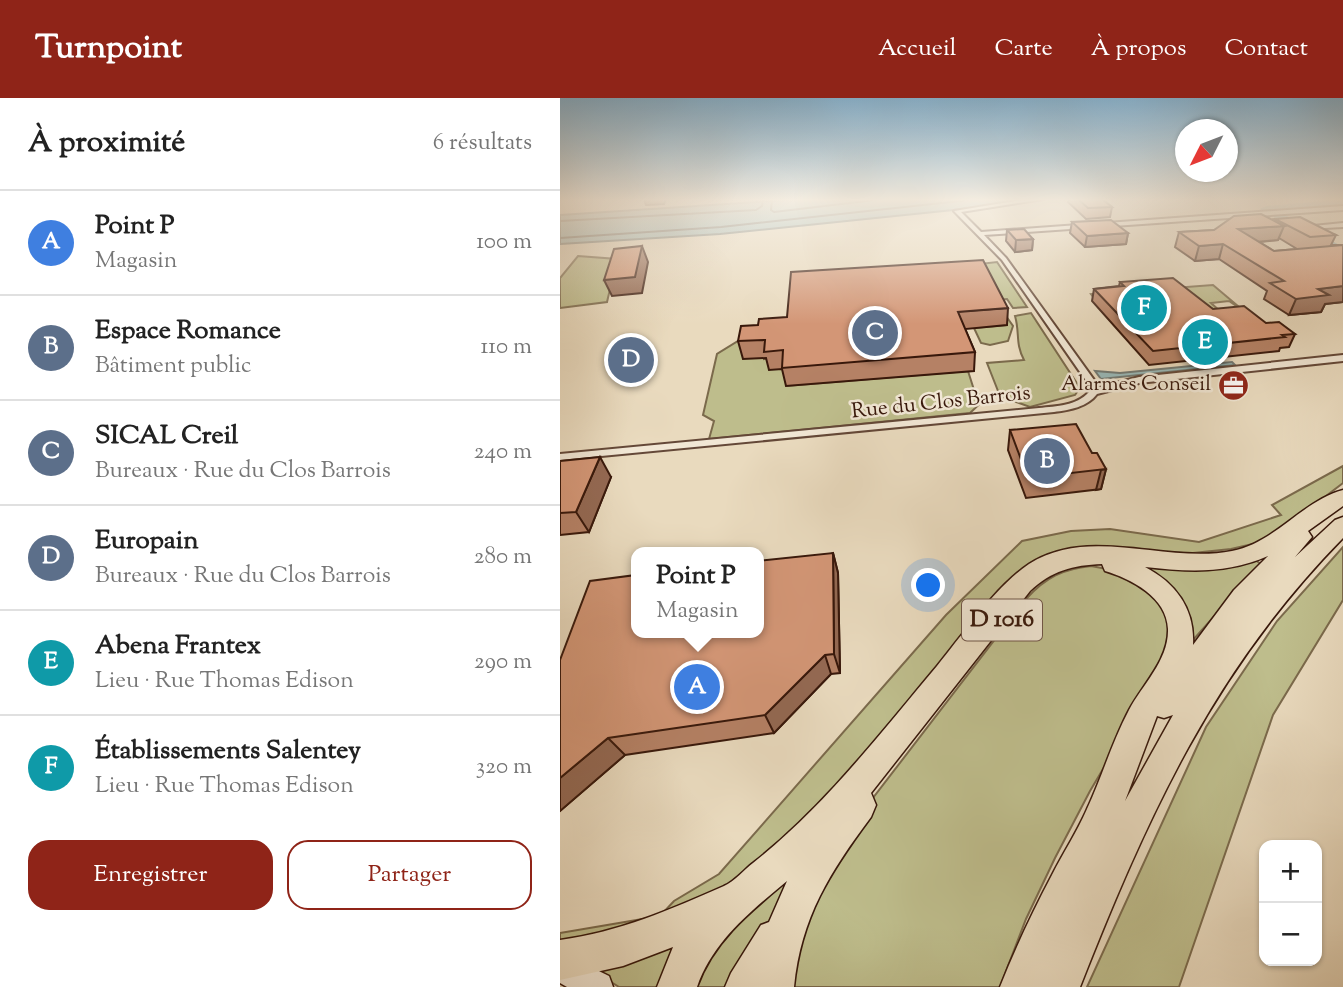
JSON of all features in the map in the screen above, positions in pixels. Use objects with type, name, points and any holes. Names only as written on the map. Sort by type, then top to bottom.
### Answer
[{"type":"highway","name":"D 1016","points":[[1020,987],[1101,816],[1151,725],[1215,633],[1276,561],[1343,499]]},
{"type":"highway","name":"D 1016","points":[[677,987],[684,964],[696,943],[714,922],[822,826],[1004,604],[1039,570],[1059,560],[1081,555],[1180,563],[1233,560],[1262,550],[1312,514],[1343,499]]},
{"type":"highway","points":[[1060,987],[1120,848],[1192,711],[1262,610],[1343,524]]},
{"type":"highway","name":"D 1016","points":[[746,987],[787,919],[811,872],[845,822],[1011,608],[1036,582],[1050,572],[1063,566],[1084,563],[1121,567],[1149,582],[1172,602],[1182,627],[1178,653],[1139,720],[1101,816]]},
{"type":"highway","name":"D 1016","points":[[560,960],[597,954],[646,939],[681,925],[752,887]]},
{"type":"highway","name":"D 1016","points":[[774,987],[776,958],[787,919]]},
{"type":"street","points":[[986,240],[1004,259],[1091,382],[1094,392]]},
{"type":"street","name":"Rue du Clos Barrois","points":[[560,457],[1039,411],[1079,404],[1094,392],[1139,380],[1343,358]]},
{"type":"street","points":[[560,967],[598,987]]},
{"type":"shaded area","points":[[578,256],[617,259],[607,302],[560,308],[560,278]]},
{"type":"shaded area","points":[[997,262],[1027,307],[1013,308],[1007,299],[994,300],[832,281]]},
{"type":"shaded area","points":[[1213,285],[1245,312],[1229,301],[1211,303],[1222,313],[1094,298],[1091,294]]},
{"type":"shaded area","points":[[1031,313],[1080,388],[1075,395],[1030,407],[1000,396],[987,363],[1024,360],[1015,316]]},
{"type":"shaded area","points":[[1006,316],[1013,326],[1008,341],[990,345],[981,343],[974,328],[1006,325]]},
{"type":"shaded area","points":[[764,337],[764,359],[770,358],[788,369],[787,386],[968,371],[975,393],[987,397],[970,413],[709,439],[714,421],[703,415],[717,354],[738,341]]},
{"type":"shaded area","points":[[1343,466],[1343,483],[1288,525],[1257,543],[1193,553],[1082,550],[1049,557],[1023,573],[974,626],[821,810],[746,882],[687,914],[600,943],[560,944],[560,933],[660,916],[674,901],[719,874],[946,615],[1022,541],[1071,531],[1110,529],[1199,542],[1281,515],[1272,505]]},
{"type":"shaded area","points":[[1343,547],[1343,600],[1273,715],[1179,987],[1087,987],[1206,727],[1277,621]]},
{"type":"shaded area","points":[[1255,560],[1261,564],[1193,640],[1142,564]]},
{"type":"shaded area","points":[[1091,566],[1123,572],[1172,613],[1170,656],[1090,791],[1055,858],[1026,919],[1000,987],[787,987],[787,957],[836,846],[1026,599],[1056,575]]},
{"type":"shaded area","points":[[788,879],[784,901],[725,987],[691,987],[708,943]]},
{"type":"shaded area","points":[[684,931],[658,987],[619,987],[591,969]]},
{"type":"water","points":[[560,240],[616,240],[560,244]]},
{"type":"water","points":[[1232,362],[1235,365],[1101,379],[1095,371],[1120,373]]},
{"type":"building","points":[[1191,240],[1257,240],[1274,251],[1343,245],[1343,286],[1318,289],[1329,295],[1296,299],[1270,283],[1284,281],[1223,244],[1199,246]]},
{"type":"building","points":[[642,246],[635,277],[604,280],[614,249]]},
{"type":"building","points":[[983,260],[1008,308],[958,312],[975,352],[782,368],[783,350],[764,352],[765,340],[738,341],[741,326],[758,325],[759,319],[787,317],[791,272]]},
{"type":"building","points":[[1173,278],[1213,309],[1244,306],[1266,323],[1279,322],[1295,334],[1153,351],[1094,289],[1124,286],[1120,282]]},
{"type":"building","points":[[1076,424],[1092,453],[1097,453],[1106,469],[1028,478],[1010,430]]},
{"type":"building","points":[[600,457],[576,512],[560,513],[560,461]]},
{"type":"building","points":[[833,553],[834,654],[825,655],[765,715],[608,738],[560,778],[560,660],[590,581],[631,576],[631,638],[764,638],[764,560]]},
{"type":"waterway","points":[[1322,240],[1343,252]]},
{"type":"place","name":"Établissements Salentey","points":[[1144,308]]},
{"type":"place","name":"SICAL Creil","points":[[875,333]]},
{"type":"place","name":"Abena Frantex","points":[[1205,342]]},
{"type":"place","name":"Europain","points":[[631,360]]},
{"type":"place","name":"Alarmes Conseil","points":[[1234,385]]},
{"type":"place","name":"Espace Romance","points":[[1047,461]]},
{"type":"place","name":"Point P","points":[[697,687]]}]
